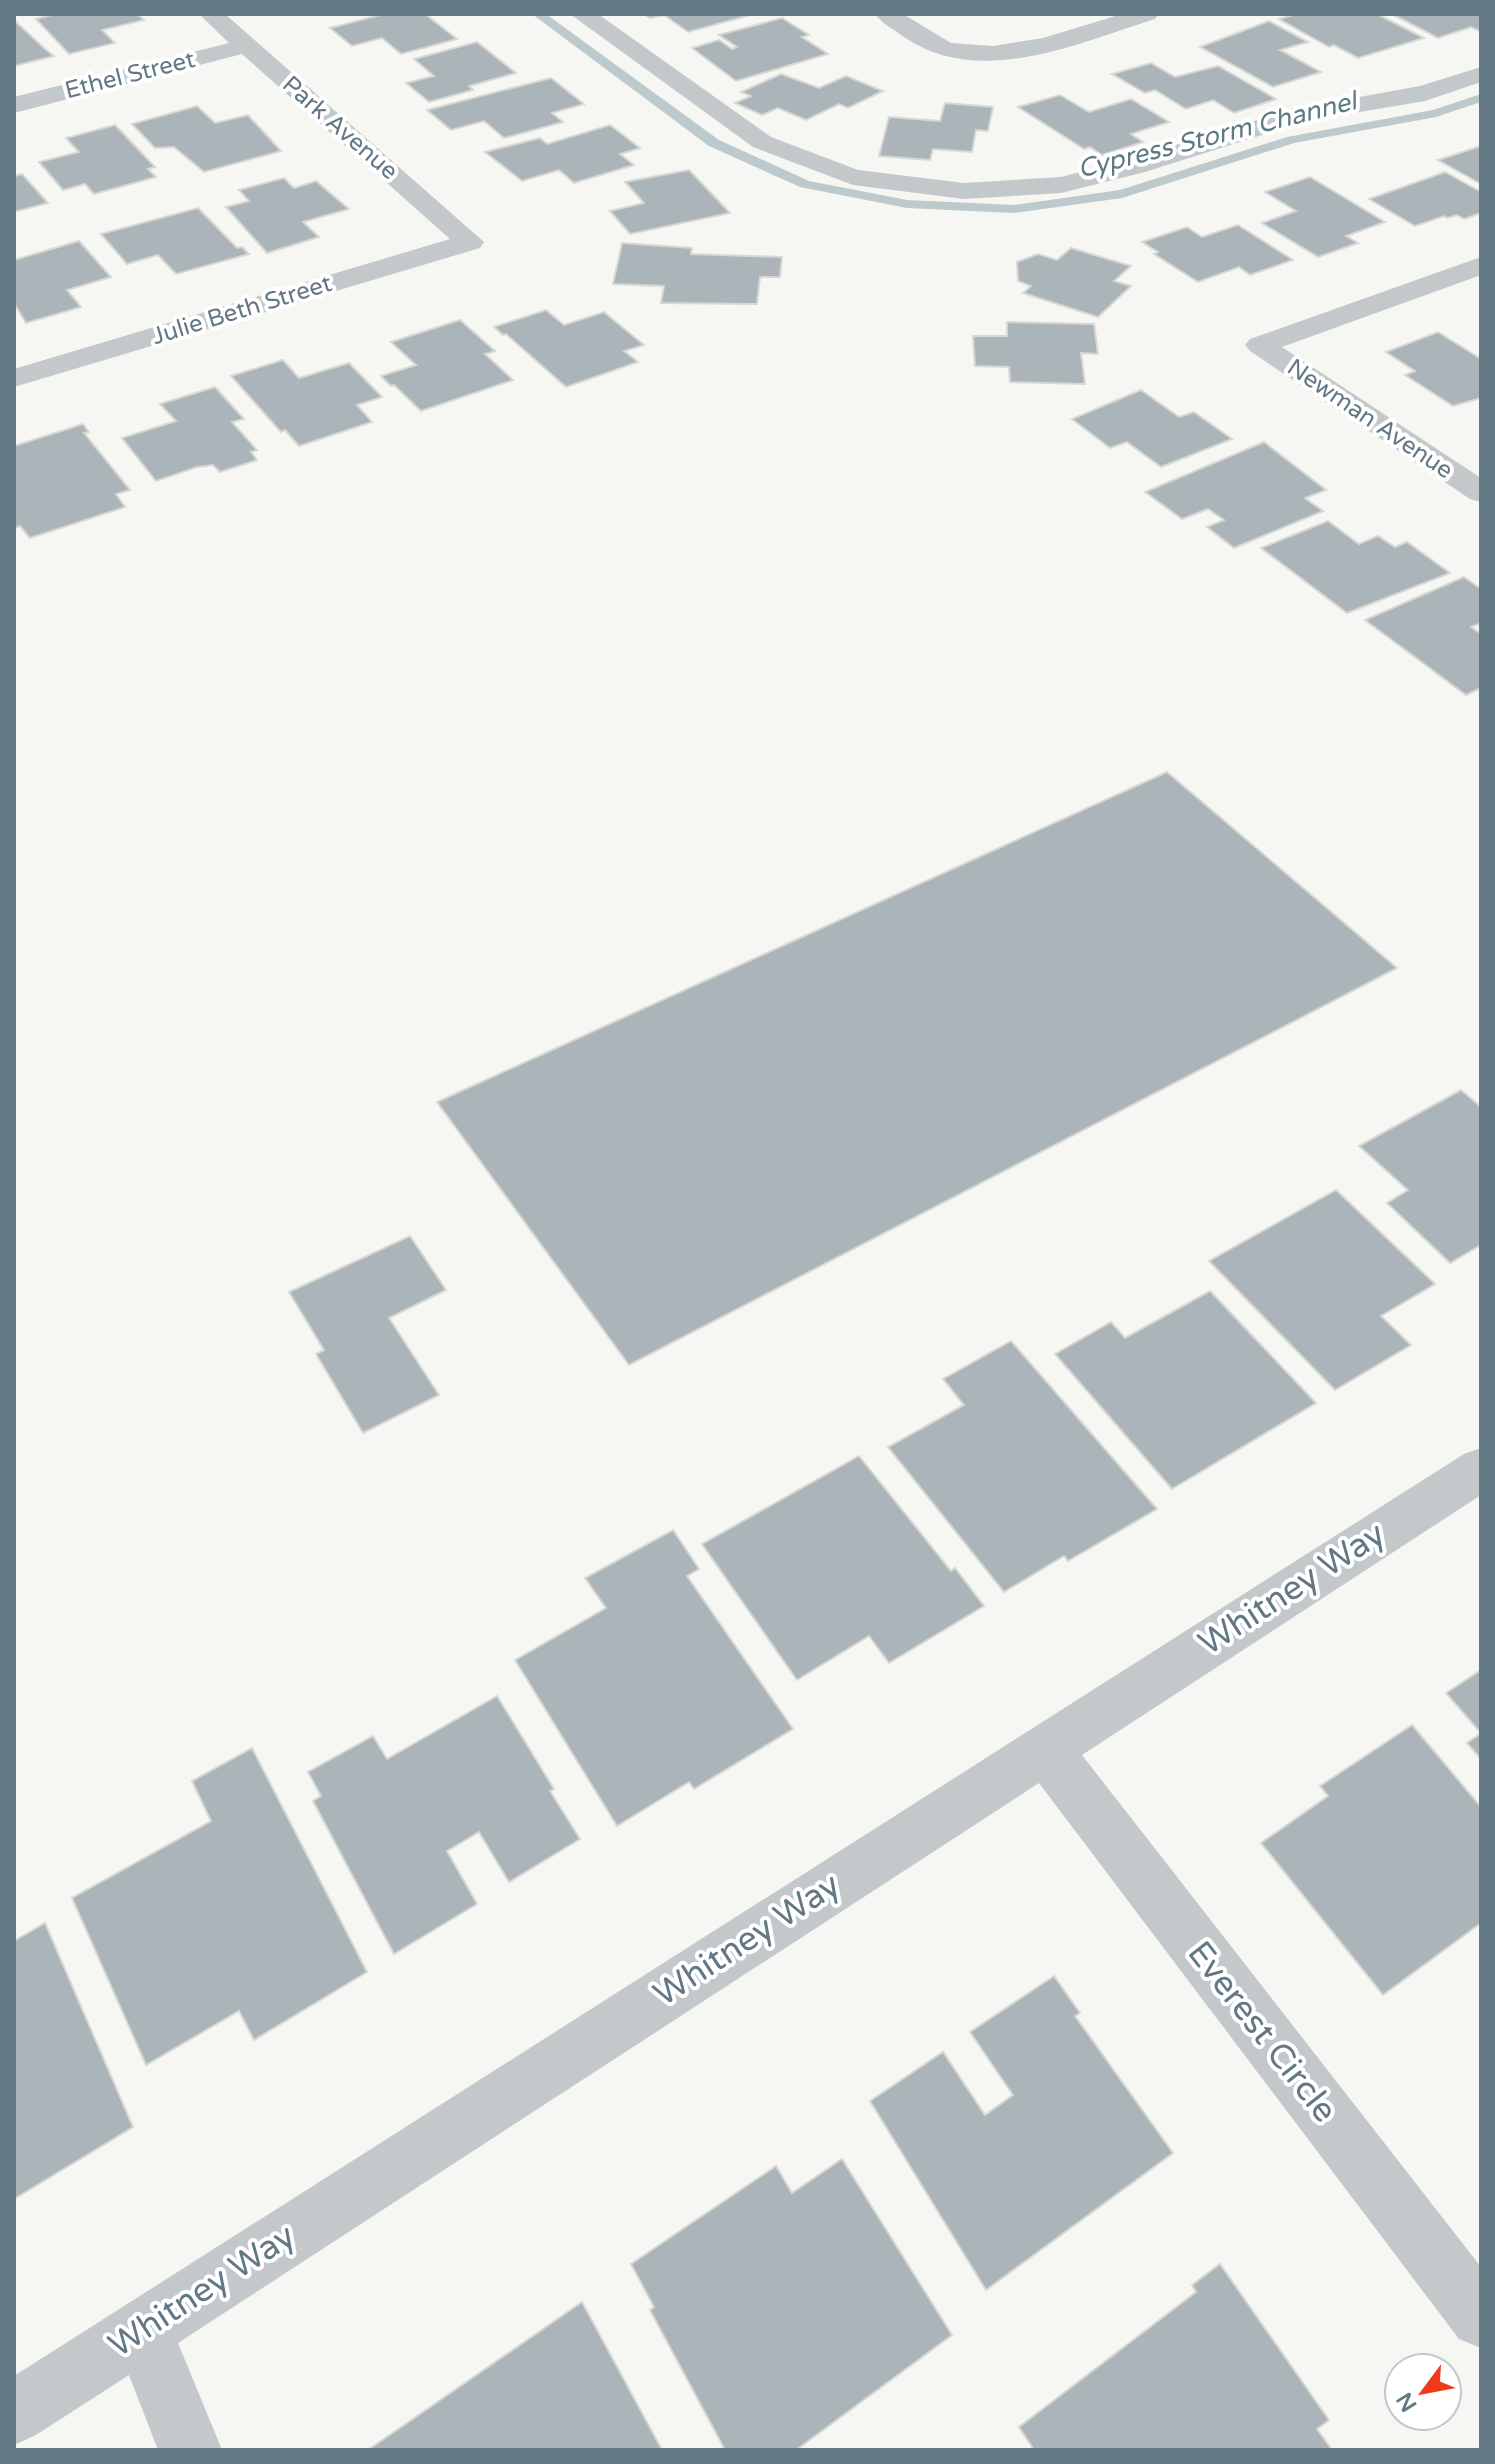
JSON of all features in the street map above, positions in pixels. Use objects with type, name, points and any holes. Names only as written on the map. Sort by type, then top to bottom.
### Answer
[{"type":"street","name":"Park Avenue","points":[[211,14],[470,242]]},
{"type":"street","points":[[582,14],[762,142],[853,177],[964,191],[1061,185],[1136,166],[1302,114],[1425,93],[1481,74]]},
{"type":"street","points":[[887,14],[942,48],[968,54],[1002,55],[1147,14]]},
{"type":"street","name":"Ethel Street","points":[[14,105],[245,46]]},
{"type":"street","name":"Julie Beth Street","points":[[14,378],[470,242]]},
{"type":"street","name":"Newman Avenue","points":[[1481,265],[1260,345],[1481,492]]},
{"type":"street","name":"Whitney Way","points":[[14,2413],[1481,1469]]},
{"type":"street","name":"Everest Circle","points":[[1044,1748],[1481,2317]]},
{"type":"street","points":[[142,2330],[190,2450]]},
{"type":"building","points":[[55,14],[137,14],[144,20],[102,30],[115,43],[69,54],[36,19]]},
{"type":"building","points":[[384,14],[425,14],[457,39],[401,54],[382,38],[352,46],[330,28]]},
{"type":"building","points":[[644,14],[754,14],[688,32],[664,15],[650,18]]},
{"type":"building","points":[[1297,14],[1377,14],[1424,38],[1358,58],[1334,45],[1329,47],[1279,19]]},
{"type":"building","points":[[1392,14],[1481,14],[1481,32],[1471,27],[1438,38]]},
{"type":"building","points":[[782,18],[809,35],[802,37],[828,54],[736,81],[692,48],[719,40],[732,49],[737,47],[719,35]]},
{"type":"building","points":[[14,20],[45,49],[54,56],[14,66]]},
{"type":"building","points":[[1269,21],[1308,42],[1280,50],[1321,72],[1273,87],[1200,47]]},
{"type":"building","points":[[477,42],[516,73],[469,86],[473,90],[429,102],[406,83],[434,76],[414,59]]},
{"type":"building","points":[[1151,63],[1175,77],[1218,66],[1276,99],[1234,113],[1213,100],[1186,109],[1155,90],[1145,93],[1112,74]]},
{"type":"building","points":[[781,74],[819,88],[846,76],[883,91],[848,108],[839,104],[806,120],[778,108],[762,115],[735,103],[751,96],[741,92]]},
{"type":"building","points":[[551,78],[584,104],[552,113],[563,122],[504,138],[484,121],[451,130],[427,110]]},
{"type":"building","points":[[1060,95],[1089,112],[1131,99],[1169,122],[1131,134],[1143,142],[1102,155],[1090,147],[1084,149],[1018,107]]},
{"type":"building","points":[[945,103],[993,107],[988,131],[976,130],[972,152],[933,149],[930,160],[879,156],[889,117],[940,121]]},
{"type":"building","points":[[197,106],[215,123],[248,115],[281,151],[204,172],[174,147],[155,148],[132,124]]},
{"type":"building","points":[[115,125],[155,167],[148,169],[156,177],[94,194],[85,184],[63,190],[39,162],[79,152],[66,138]]},
{"type":"building","points":[[610,125],[640,148],[620,154],[634,165],[574,183],[559,170],[522,181],[485,152],[540,138],[547,144]]},
{"type":"building","points":[[1481,146],[1481,184],[1438,160]]},
{"type":"building","points":[[689,170],[730,213],[630,234],[610,211],[644,203],[625,182]]},
{"type":"building","points":[[1445,172],[1481,192],[1481,213],[1464,219],[1457,215],[1444,216],[1415,226],[1369,199]]},
{"type":"building","points":[[22,174],[48,203],[14,212],[14,176]]},
{"type":"building","points":[[1310,177],[1385,222],[1346,236],[1358,243],[1318,257],[1262,223],[1296,211],[1265,192]]},
{"type":"building","points":[[284,178],[294,188],[316,181],[349,209],[303,222],[319,237],[267,253],[226,207],[249,201],[239,190]]},
{"type":"building","points":[[198,208],[237,248],[242,247],[249,254],[176,274],[158,255],[127,264],[101,234]]},
{"type":"building","points":[[1238,225],[1293,260],[1250,275],[1239,267],[1198,282],[1154,254],[1158,252],[1142,242],[1187,227],[1202,237]]},
{"type":"building","points":[[79,241],[111,277],[67,290],[81,307],[26,323],[14,303],[14,260]]},
{"type":"building","points":[[622,243],[692,248],[691,254],[782,257],[780,277],[760,277],[757,304],[661,303],[664,286],[613,284]]},
{"type":"building","points":[[1071,248],[1131,266],[1114,281],[1131,286],[1098,317],[1023,293],[1031,286],[1018,281],[1017,262],[1038,254],[1057,260]]},
{"type":"building","points":[[546,310],[564,325],[604,312],[644,345],[624,351],[638,362],[566,387],[494,327]]},
{"type":"building","points":[[460,320],[495,351],[485,354],[513,380],[421,411],[381,376],[416,365],[391,342]]},
{"type":"building","points":[[1007,322],[1094,324],[1098,354],[1081,353],[1085,384],[1010,382],[1009,367],[975,366],[973,336],[1007,336]]},
{"type":"building","points":[[1438,332],[1481,359],[1481,398],[1453,406],[1405,375],[1415,371],[1386,352]]},
{"type":"building","points":[[283,360],[299,378],[349,363],[382,397],[357,405],[372,422],[299,446],[285,430],[281,432],[231,376]]},
{"type":"building","points":[[215,387],[244,419],[232,422],[257,450],[251,452],[257,460],[220,472],[213,465],[197,467],[156,481],[122,438],[176,421],[160,404]]},
{"type":"building","points":[[1141,390],[1179,417],[1194,412],[1232,439],[1161,467],[1127,442],[1110,448],[1072,419]]},
{"type":"building","points":[[83,424],[89,432],[84,433],[130,490],[116,494],[125,507],[30,538],[20,526],[14,528],[14,446]]},
{"type":"building","points":[[1264,442],[1326,490],[1305,498],[1323,511],[1234,548],[1207,527],[1224,520],[1208,509],[1182,519],[1145,492]]},
{"type":"building","points":[[1328,521],[1359,544],[1378,536],[1395,547],[1407,542],[1450,573],[1347,613],[1261,548]]},
{"type":"building","points":[[1464,577],[1481,589],[1481,623],[1471,627],[1481,634],[1481,688],[1466,695],[1365,620]]},
{"type":"building","points":[[1167,772],[1397,968],[629,1365],[437,1102]]},
{"type":"building","points":[[1461,1090],[1481,1107],[1481,1245],[1450,1263],[1387,1203],[1408,1190],[1359,1146]]},
{"type":"building","points":[[1336,1190],[1435,1284],[1381,1316],[1411,1345],[1335,1390],[1209,1261]]},
{"type":"building","points":[[410,1236],[446,1290],[389,1318],[439,1395],[363,1433],[316,1354],[324,1350],[289,1292]]},
{"type":"building","points":[[1210,1291],[1316,1403],[1172,1489],[1055,1354],[1111,1322],[1125,1338]]},
{"type":"building","points":[[1011,1341],[1157,1509],[1068,1561],[1064,1556],[1004,1592],[888,1447],[964,1405],[943,1379]]},
{"type":"building","points":[[859,1456],[951,1571],[955,1568],[984,1606],[889,1663],[869,1636],[797,1680],[702,1544]]},
{"type":"building","points":[[673,1530],[699,1569],[687,1576],[793,1729],[694,1789],[689,1782],[617,1826],[515,1660],[606,1608],[585,1578]]},
{"type":"building","points":[[1481,1670],[1481,1733],[1446,1693]]},
{"type":"building","points":[[497,1696],[554,1789],[550,1791],[580,1839],[509,1882],[479,1832],[447,1851],[477,1904],[394,1954],[313,1801],[321,1796],[308,1772],[373,1736],[387,1759]]},
{"type":"building","points":[[1412,1725],[1481,1807],[1481,1923],[1383,1995],[1261,1843],[1328,1796],[1320,1786]]},
{"type":"building","points":[[1481,1733],[1481,1759],[1467,1743]]},
{"type":"building","points":[[252,1748],[367,1972],[254,2040],[239,2011],[146,2065],[72,1898],[211,1821],[192,1781]]},
{"type":"building","points":[[45,1923],[133,2127],[14,2199],[14,1941]]},
{"type":"building","points":[[1054,1976],[1080,2013],[1075,2016],[1173,2153],[986,2290],[870,2101],[943,2052],[985,2115],[1013,2095],[970,2032]]},
{"type":"building","points":[[842,2159],[952,2335],[796,2450],[725,2450],[650,2310],[654,2307],[631,2264],[776,2166],[792,2193]]},
{"type":"building","points":[[1220,2264],[1329,2420],[1317,2429],[1332,2450],[1034,2450],[1019,2427],[1196,2292],[1192,2285]]},
{"type":"building","points":[[582,2302],[662,2450],[368,2450]]},
{"type":"waterway","name":"Cypress Storm Channel","points":[[538,14],[714,143],[805,184],[907,204],[1014,209],[1122,194],[1292,140],[1436,113],[1481,98]]}]
